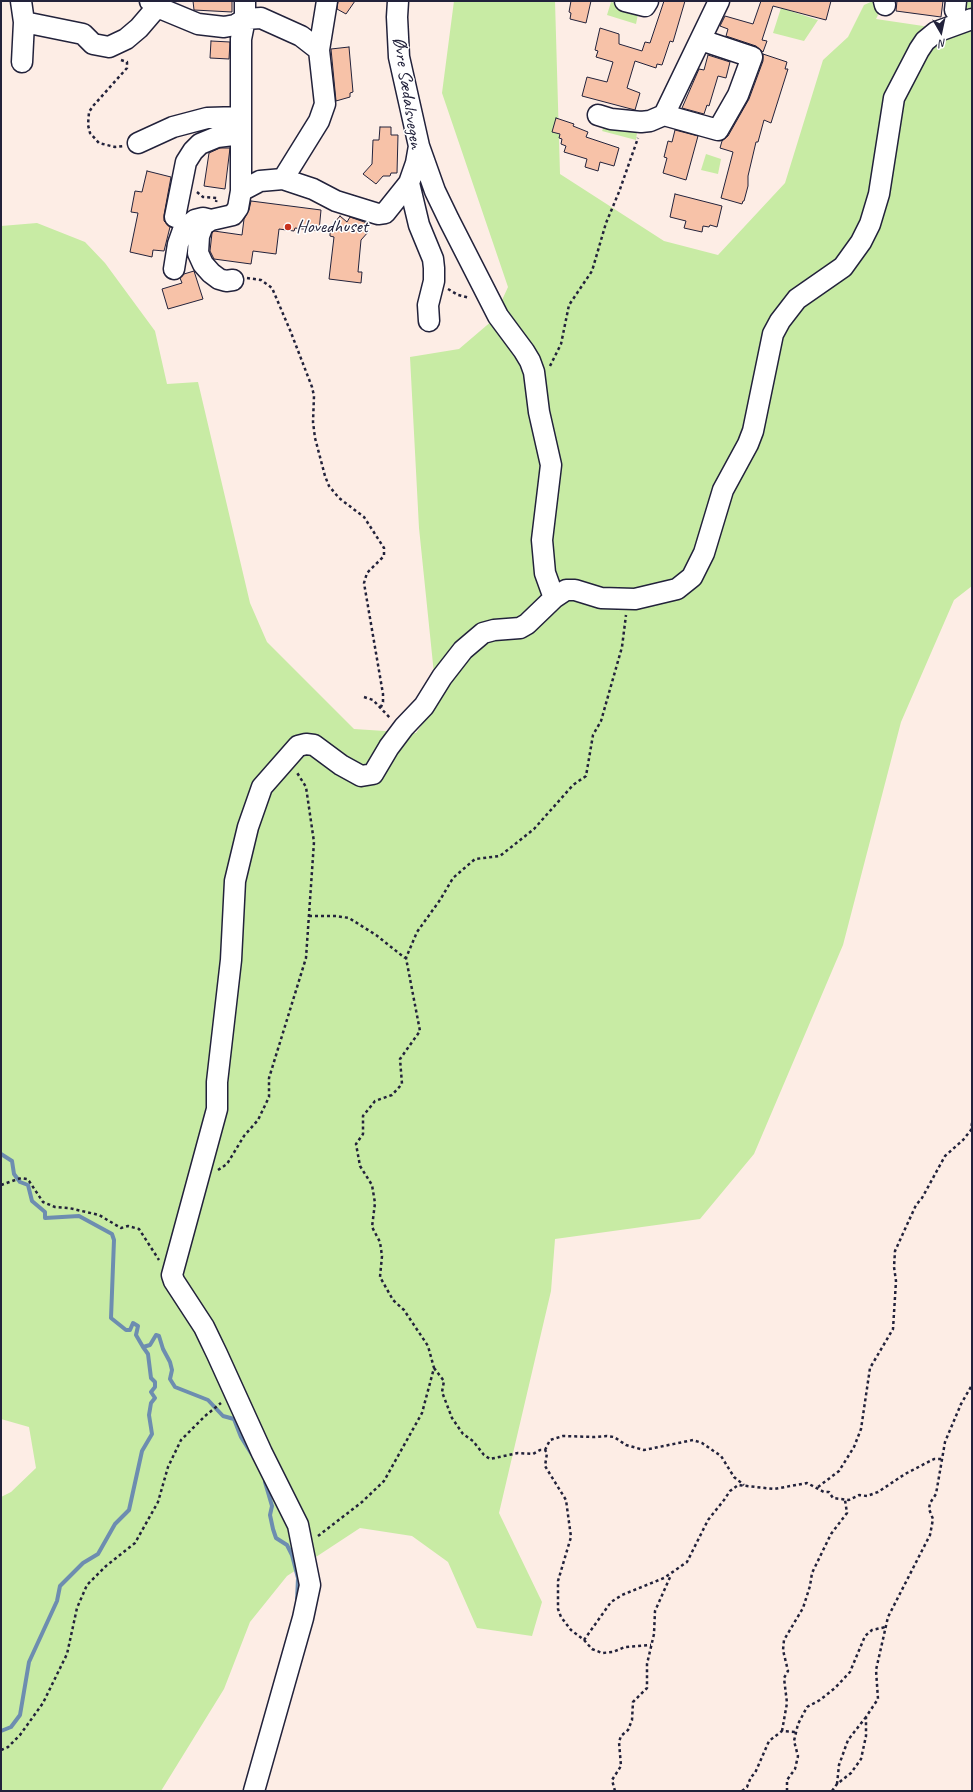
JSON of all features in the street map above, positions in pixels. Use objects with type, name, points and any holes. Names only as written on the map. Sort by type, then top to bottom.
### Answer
[{"type":"street","points":[[21,1],[24,22],[22,62]]},
{"type":"street","points":[[283,179],[319,121],[325,104],[319,50],[327,1]]},
{"type":"street","name":"Øvre Sædalsvegen","points":[[241,190],[260,181],[283,179],[313,189],[336,201],[378,214],[385,213],[409,183],[416,163],[419,146],[399,57],[397,23],[398,1]]},
{"type":"street","points":[[625,1],[645,6],[648,1]]},
{"type":"street","points":[[664,115],[719,1]]},
{"type":"street","points":[[24,22],[83,34],[93,44],[109,47],[126,39],[139,28],[154,4],[198,24],[224,27],[235,25],[245,10]]},
{"type":"street","points":[[245,10],[301,36],[319,50]]},
{"type":"street","points":[[233,280],[226,281],[219,279],[210,273],[202,264],[198,253],[199,236],[203,225],[212,220],[233,215],[238,208],[241,190],[241,39],[245,10]]},
{"type":"street","points":[[254,1791],[301,1625],[310,1585],[298,1525],[262,1453],[235,1391],[204,1327],[181,1293],[172,1275],[217,1109],[216,1082],[231,960],[236,882],[248,827],[262,787],[298,746],[306,744],[314,745],[341,765],[361,776],[373,774],[389,747],[424,706],[442,677],[463,650],[483,633],[494,630],[520,628],[527,624],[554,598],[566,590],[575,590],[601,598],[635,598],[677,589],[692,577],[697,570],[704,553],[723,490],[748,444],[753,430],[773,334],[780,321],[798,299],[843,267],[862,242],[877,202],[894,98],[919,50],[925,41],[936,32],[972,19]]},
{"type":"street","points":[[598,115],[611,119],[641,122],[650,121],[664,115],[718,130],[738,95],[752,57],[701,40]]},
{"type":"street","points":[[138,143],[173,127],[207,118],[241,126]]},
{"type":"street","points":[[175,217],[186,162],[193,152],[200,144],[241,126]]},
{"type":"street","points":[[419,146],[435,191],[501,322],[530,361],[539,412],[551,465],[542,540],[545,573],[554,598]]},
{"type":"street","points":[[409,183],[420,225],[433,259],[434,281],[428,305],[429,320]]},
{"type":"street","points":[[174,269],[178,244],[183,230],[195,220],[203,218],[212,220]]},
{"type":"path","points":[[119,60],[127,62],[127,68],[93,106],[89,112],[88,125],[95,139],[107,146],[115,147],[138,143]]},
{"type":"path","points":[[535,383],[546,372],[561,344],[569,304],[592,271],[606,223],[637,143],[641,122]]},
{"type":"path","points":[[434,268],[444,286],[454,293],[469,298],[489,298]]},
{"type":"path","points":[[233,280],[254,277],[267,283],[272,288],[312,387],[314,396],[313,422],[315,438],[325,476],[334,493],[364,517],[384,548],[384,556],[367,573],[364,583],[383,694],[383,702],[381,707]]},
{"type":"path","points":[[545,1450],[533,1454],[518,1453],[490,1459],[484,1455],[473,1441],[463,1434],[452,1418],[442,1392],[444,1381],[434,1368],[428,1346],[404,1310],[393,1300],[380,1277],[380,1242],[372,1227],[375,1203],[372,1185],[360,1166],[356,1144],[363,1134],[364,1116],[375,1101],[392,1095],[402,1084],[400,1059],[420,1031],[406,958],[417,932],[440,900],[453,878],[475,859],[500,856],[534,829],[573,785],[586,776],[593,735],[601,721],[622,647],[625,617],[635,598]]},
{"type":"path","points":[[364,697],[373,700],[381,707],[388,717],[392,719],[412,719]]},
{"type":"path","points":[[198,1183],[227,1164],[244,1136],[258,1120],[269,1097],[269,1078],[306,958],[314,842],[312,819],[306,787],[288,757]]},
{"type":"path","points":[[309,916],[336,916],[350,918],[376,935],[406,958]]},
{"type":"path","points":[[818,1487],[839,1471],[854,1448],[861,1429],[870,1368],[892,1329],[896,1280],[894,1267],[895,1251],[916,1205],[922,1198],[945,1156],[963,1140],[970,1130],[972,1123]]},
{"type":"path","points":[[1,1185],[21,1178],[29,1180],[41,1201],[55,1207],[69,1208],[97,1215],[116,1225],[139,1229],[141,1234],[148,1241]]},
{"type":"path","points":[[304,1550],[384,1481],[422,1413],[434,1368]]},
{"type":"path","points":[[837,1784],[839,1765],[848,1740],[878,1699],[876,1670],[888,1617],[930,1535],[933,1519],[929,1509],[930,1503],[936,1494],[945,1442],[960,1404],[972,1385]]},
{"type":"path","points":[[1,1750],[8,1747],[20,1735],[43,1703],[67,1654],[77,1608],[87,1585],[106,1566],[135,1543],[158,1502],[168,1467],[181,1440],[205,1416],[235,1391]]},
{"type":"path","points":[[651,1645],[625,1647],[613,1652],[602,1653],[592,1649],[584,1640],[571,1630],[561,1617],[558,1609],[558,1581],[571,1537],[566,1500],[545,1466],[547,1453],[545,1450],[550,1440],[570,1435],[595,1437],[606,1436],[614,1437],[626,1445],[644,1450],[693,1440],[721,1456],[734,1477],[744,1486]]},
{"type":"path","points":[[584,1640],[611,1602],[622,1595],[671,1574],[687,1562],[708,1520],[730,1491],[738,1485],[774,1489],[808,1483],[818,1487],[824,1492],[829,1492],[833,1498],[849,1500],[859,1495],[867,1496],[878,1492],[905,1474],[934,1459],[943,1459]]},
{"type":"path","points":[[782,1731],[787,1703],[784,1678],[788,1671],[783,1650],[784,1640],[803,1608],[810,1586],[812,1573],[831,1534],[847,1513],[845,1500]]},
{"type":"path","points":[[615,1791],[612,1780],[621,1766],[619,1742],[621,1736],[628,1730],[632,1720],[633,1702],[647,1688],[647,1664],[655,1611],[671,1574]]},
{"type":"path","points":[[787,1791],[787,1780],[795,1769],[798,1756],[794,1741],[796,1732],[798,1724],[807,1707],[820,1700],[835,1688],[850,1672],[865,1636],[872,1630],[886,1628]]},
{"type":"path","points":[[832,1791],[837,1784],[851,1773],[861,1759],[866,1736],[866,1717]]},
{"type":"path","points":[[742,1791],[747,1787],[750,1777],[755,1772],[769,1741],[782,1731],[796,1732]]},
{"type":"green space","points":[[454,1],[555,1],[560,174],[664,241],[718,255],[785,183],[823,60],[848,37],[864,5],[873,1],[878,15],[876,19],[957,31],[960,1],[972,1],[972,586],[954,600],[901,722],[843,945],[754,1154],[700,1219],[555,1239],[551,1291],[499,1513],[542,1602],[532,1636],[477,1628],[448,1562],[412,1536],[360,1528],[287,1576],[250,1622],[224,1689],[161,1791],[1,1791],[1,1497],[11,1492],[36,1468],[29,1427],[1,1419],[1,226],[37,223],[85,242],[105,263],[155,331],[167,384],[198,382],[250,603],[267,642],[354,729],[416,733],[437,703],[419,528],[410,357],[459,349],[493,320],[508,287],[442,93]]},
{"type":"green space","points":[[611,2],[633,7],[638,14],[636,24],[607,15]]},
{"type":"green space","points":[[781,8],[818,20],[804,41],[773,33]]},
{"type":"green space","points":[[606,123],[638,125],[636,140],[602,131]]},
{"type":"green space","points":[[706,154],[721,159],[718,174],[701,170]]},
{"type":"building","points":[[193,1],[232,1],[232,12],[194,10]]},
{"type":"building","points":[[338,1],[355,1],[346,14],[337,9]]},
{"type":"building","points":[[571,1],[591,1],[586,23],[570,19],[571,13],[569,12]]},
{"type":"building","points":[[664,1],[685,1],[673,42],[670,41],[662,65],[657,64],[656,68],[635,61],[627,88],[640,93],[635,110],[582,96],[587,77],[607,82],[613,62],[596,57],[598,51],[595,50],[600,28],[619,34],[619,44],[642,51],[645,42],[650,43]]},
{"type":"building","points":[[761,1],[831,1],[826,20],[773,6],[762,40],[767,41],[763,52],[756,46],[726,36],[728,29],[720,26],[725,16],[753,24]]},
{"type":"building","points":[[897,1],[943,1],[941,17],[896,11]]},
{"type":"building","points":[[211,41],[230,42],[229,59],[210,58]]},
{"type":"building","points":[[349,47],[353,92],[350,93],[350,97],[336,101],[331,49]]},
{"type":"building","points":[[763,54],[787,62],[785,69],[788,69],[771,123],[764,120],[758,142],[756,142],[748,176],[748,186],[742,204],[721,198],[733,152],[720,148],[722,141],[728,136],[749,99],[763,61]]},
{"type":"building","points":[[708,55],[730,62],[726,78],[718,76],[709,106],[707,105],[704,114],[682,108],[699,69],[704,70]]},
{"type":"building","points":[[556,118],[574,124],[573,126],[588,132],[586,137],[619,148],[614,166],[600,162],[598,171],[585,167],[587,159],[564,152],[566,146],[561,144],[562,139],[559,138],[560,134],[552,132]]},
{"type":"building","points":[[380,127],[391,127],[391,135],[398,135],[397,173],[391,173],[390,176],[383,176],[376,184],[363,174],[372,164],[373,140],[379,140]]},
{"type":"building","points":[[675,130],[698,136],[686,180],[663,173],[667,158],[664,157],[668,141],[672,142]]},
{"type":"building","points":[[220,148],[230,148],[225,189],[204,186],[209,153]]},
{"type":"building","points":[[147,171],[171,177],[164,215],[164,221],[170,227],[164,251],[153,250],[152,257],[130,252],[138,213],[131,212],[135,191],[142,192]]},
{"type":"building","points":[[675,194],[722,206],[717,227],[710,225],[709,227],[703,226],[702,232],[684,228],[686,221],[670,217]]},
{"type":"building","name":"Hovedhuset","points":[[251,201],[321,210],[319,231],[295,228],[294,231],[279,229],[276,254],[253,251],[251,264],[214,259],[210,251],[212,233],[214,231],[242,235],[244,219],[249,210]]},
{"type":"building","points":[[340,216],[347,222],[350,217],[367,223],[364,227],[369,231],[361,240],[358,272],[362,272],[361,283],[329,279],[334,237],[330,236],[330,228]]},
{"type":"building","points":[[194,271],[203,299],[168,309],[162,289],[182,283],[180,278],[184,274]]},
{"type":"waterway","points":[[1,1154],[12,1161],[14,1174],[20,1182],[28,1185],[32,1201],[45,1212],[45,1218],[79,1216],[112,1234],[114,1240],[111,1318],[126,1330],[130,1330],[133,1323],[138,1326],[136,1335],[143,1347],[150,1345],[156,1335],[159,1336],[163,1349],[170,1362],[172,1370],[170,1379],[175,1387],[208,1400],[223,1416],[234,1419],[241,1437],[256,1461]]},
{"type":"waterway","points":[[1,1731],[11,1727],[20,1715],[29,1662],[57,1601],[60,1586],[83,1563],[98,1554],[115,1524],[129,1510],[142,1451],[152,1434],[149,1415],[151,1403],[155,1398],[151,1392],[155,1387],[155,1382],[151,1378],[148,1354],[143,1347]]},
{"type":"waterway","points":[[265,1482],[272,1506],[270,1515],[276,1538],[287,1545],[292,1555],[298,1578],[297,1601]]},
{"type":"place","name":"Hovedhuset","points":[[288,227]]}]
